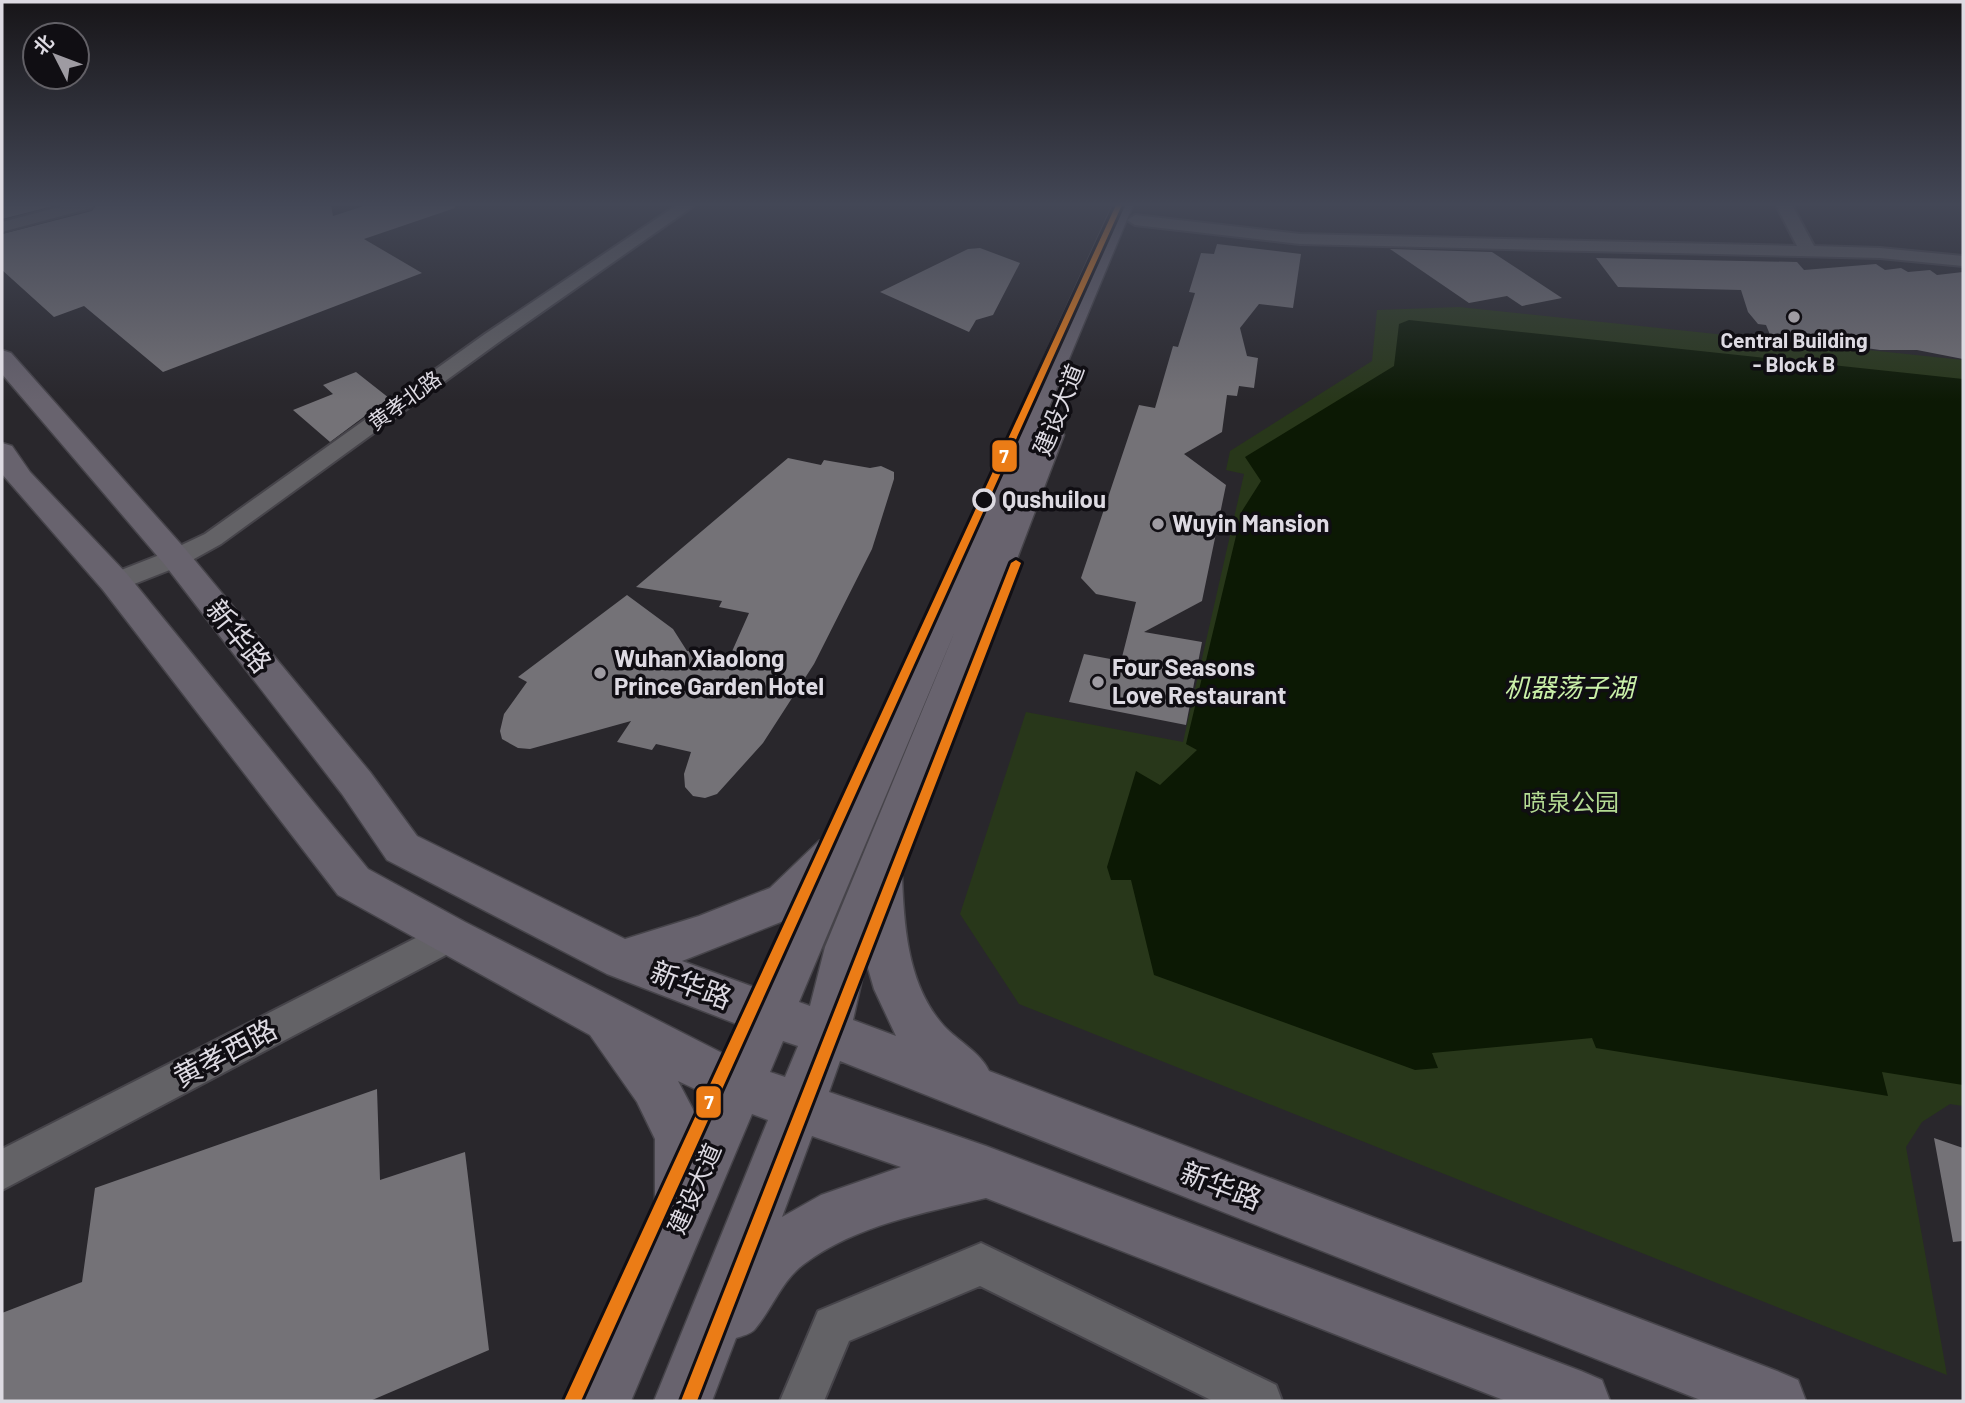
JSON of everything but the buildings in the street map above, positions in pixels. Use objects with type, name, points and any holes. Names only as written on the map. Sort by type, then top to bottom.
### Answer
[{"type":"main road","name":"建设大道","points":[[601,1401],[771,1015],[864,849],[1108,270]]},
{"type":"main road","name":"新华路","points":[[2,358],[176,558],[356,783],[402,848],[623,960],[827,1033],[1777,1401]]},
{"type":"main road","points":[[2,452],[19,478],[115,582],[354,882],[449,936],[670,1053],[741,1086],[986,1172],[1581,1401]]},
{"type":"main road","name":"建设大道","points":[[688,1389],[827,1033],[847,947],[864,849]]},
{"type":"main road","points":[[623,960],[705,934],[785,901],[864,849],[880,910],[885,951],[899,998],[929,1045],[964,1075],[1032,1112]]},
{"type":"main road","points":[[598,1013],[654,1085],[680,1137],[680,1223]]},
{"type":"main road","points":[[688,1389],[749,1287],[783,1246],[840,1214],[905,1192],[986,1172]]},
{"type":"street","name":"黄孝北路","points":[[115,582],[176,558],[213,538],[591,270]]},
{"type":"street","name":"黄孝西路","points":[[2,1170],[449,936]]},
{"type":"street","points":[[802,1401],[833,1326],[981,1264],[1260,1401]]},
{"type":"green space","name":"机器荡子湖","points":[[1459,307],[1963,360],[1963,1106],[1950,1104],[1922,1122],[1906,1147],[1947,1375],[1019,1004],[960,914],[1026,712],[1183,742],[1244,474],[1226,470],[1230,451],[1372,361],[1377,310]]},
{"type":"water","name":"机器荡子湖","points":[[1409,320],[1963,379],[1963,1085],[1882,1072],[1888,1096],[1596,1048],[1592,1038],[1432,1053],[1438,1068],[1415,1070],[1154,975],[1131,880],[1111,880],[1107,867],[1136,771],[1160,785],[1197,750],[1186,744],[1242,511],[1261,481],[1245,457],[1394,366],[1399,324]]},
{"type":"transit line","name":"7","points":[[572,1401],[1089,270]]},
{"type":"transit line","name":"7","points":[[689,1401],[1016,563]]},
{"type":"place","name":"Central Building - Block B","points":[[1794,317]]},
{"type":"place","name":"Qushuilou","points":[[984,500]]},
{"type":"place","name":"Wuyin Mansion","points":[[1158,524]]},
{"type":"place","name":"Wuhan Xiaolong Prince Garden Hotel","points":[[600,673]]},
{"type":"place","name":"Four Seasons Love Restaurant","points":[[1098,682]]},
{"type":"park label","name":"喷泉公园","points":[[1571,803]]}]
